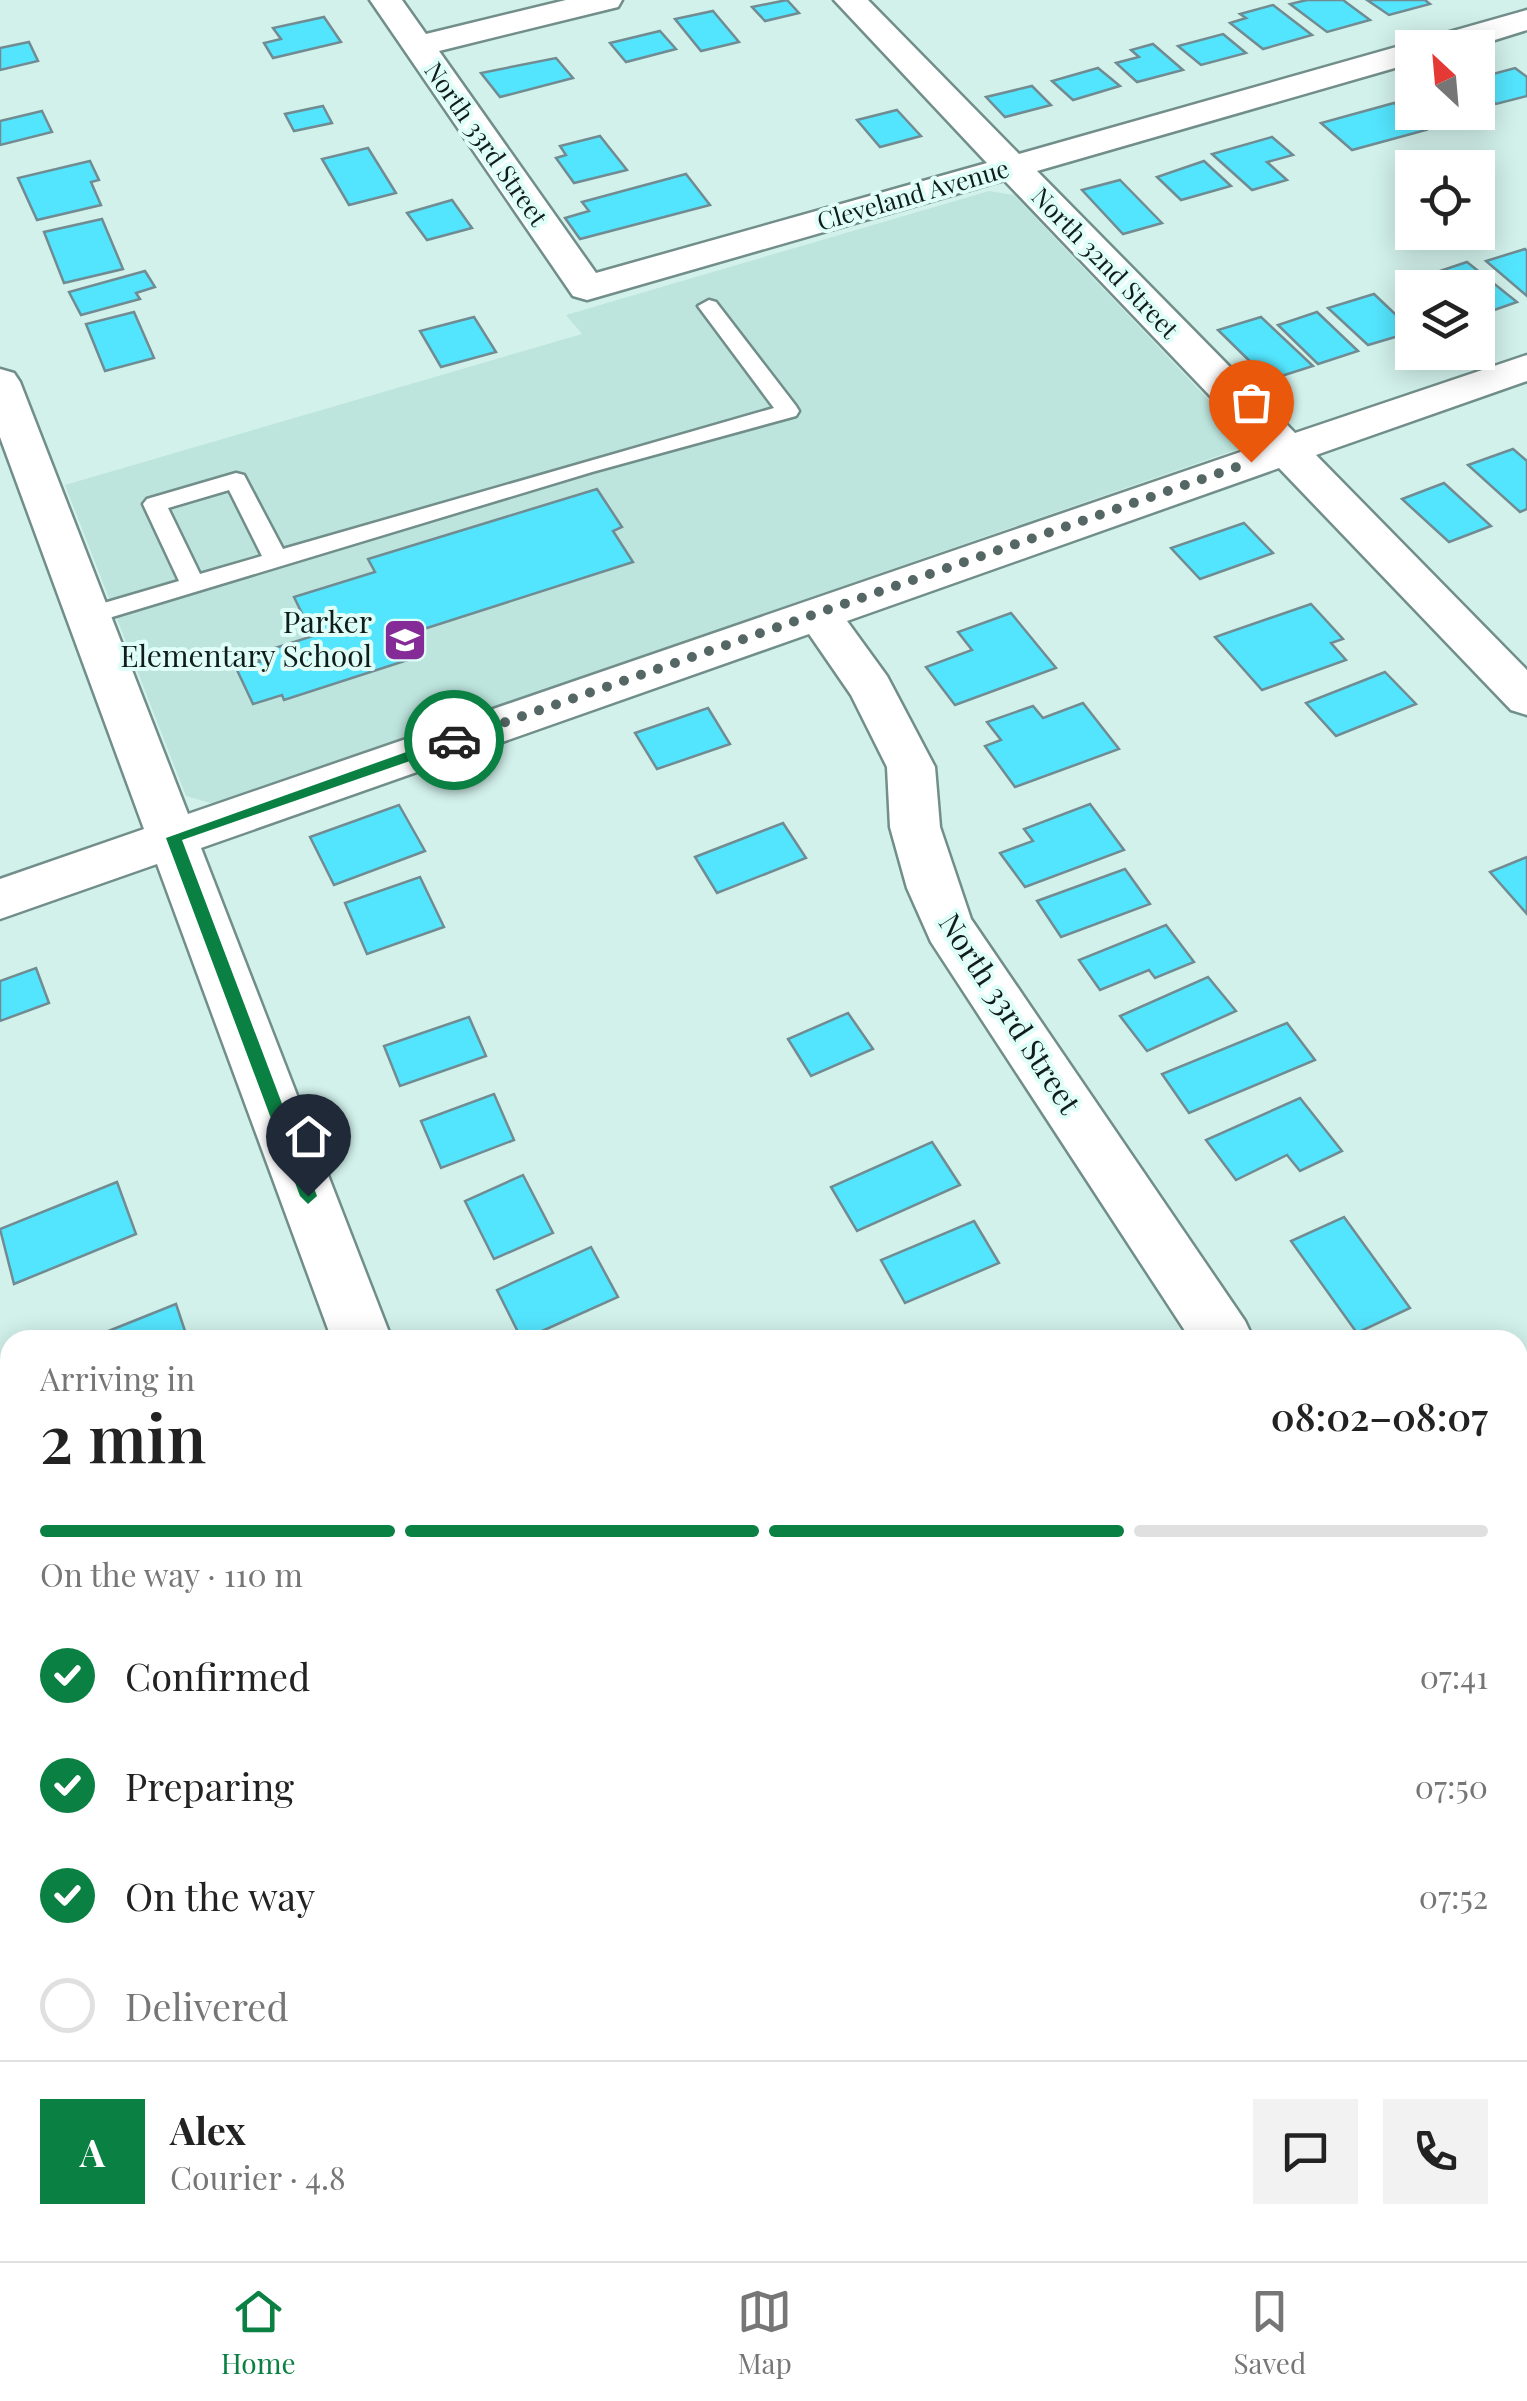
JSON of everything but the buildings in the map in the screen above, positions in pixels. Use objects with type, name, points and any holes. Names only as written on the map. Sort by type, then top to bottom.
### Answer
[{"type":"street","name":"North 33rd Street","points":[[386,0],[587,288]]},
{"type":"street","points":[[418,46],[606,0]]},
{"type":"street","name":"North 32nd Street","points":[[850,0],[1527,698]]},
{"type":"street","points":[[1493,30],[1527,20]]},
{"type":"street","name":"Cleveland Avenue","points":[[587,288],[1395,58]]},
{"type":"street","points":[[0,899],[1527,367]]},
{"type":"street","points":[[0,382],[358,1330]]},
{"type":"street","name":"North 33rd Street","points":[[818,614],[870,688],[911,767],[915,827],[932,888],[949,928],[1217,1330]]},
{"type":"lane","points":[[89,616],[584,467],[788,411],[710,306]]},
{"type":"lane","points":[[194,587],[155,504],[236,480],[277,561]]},
{"type":"shaded area","name":"Parker Elementary School","points":[[989,191],[1014,195],[1244,437],[1238,449],[214,804],[186,796],[65,485],[582,334],[566,315]]},
{"type":"way so far","points":[[454,740],[1251,462]]},
{"type":"place","name":"Parker Elementary School","points":[[405,640]]},
{"type":"route","points":[[308,1196],[174,838],[454,740]]}]
